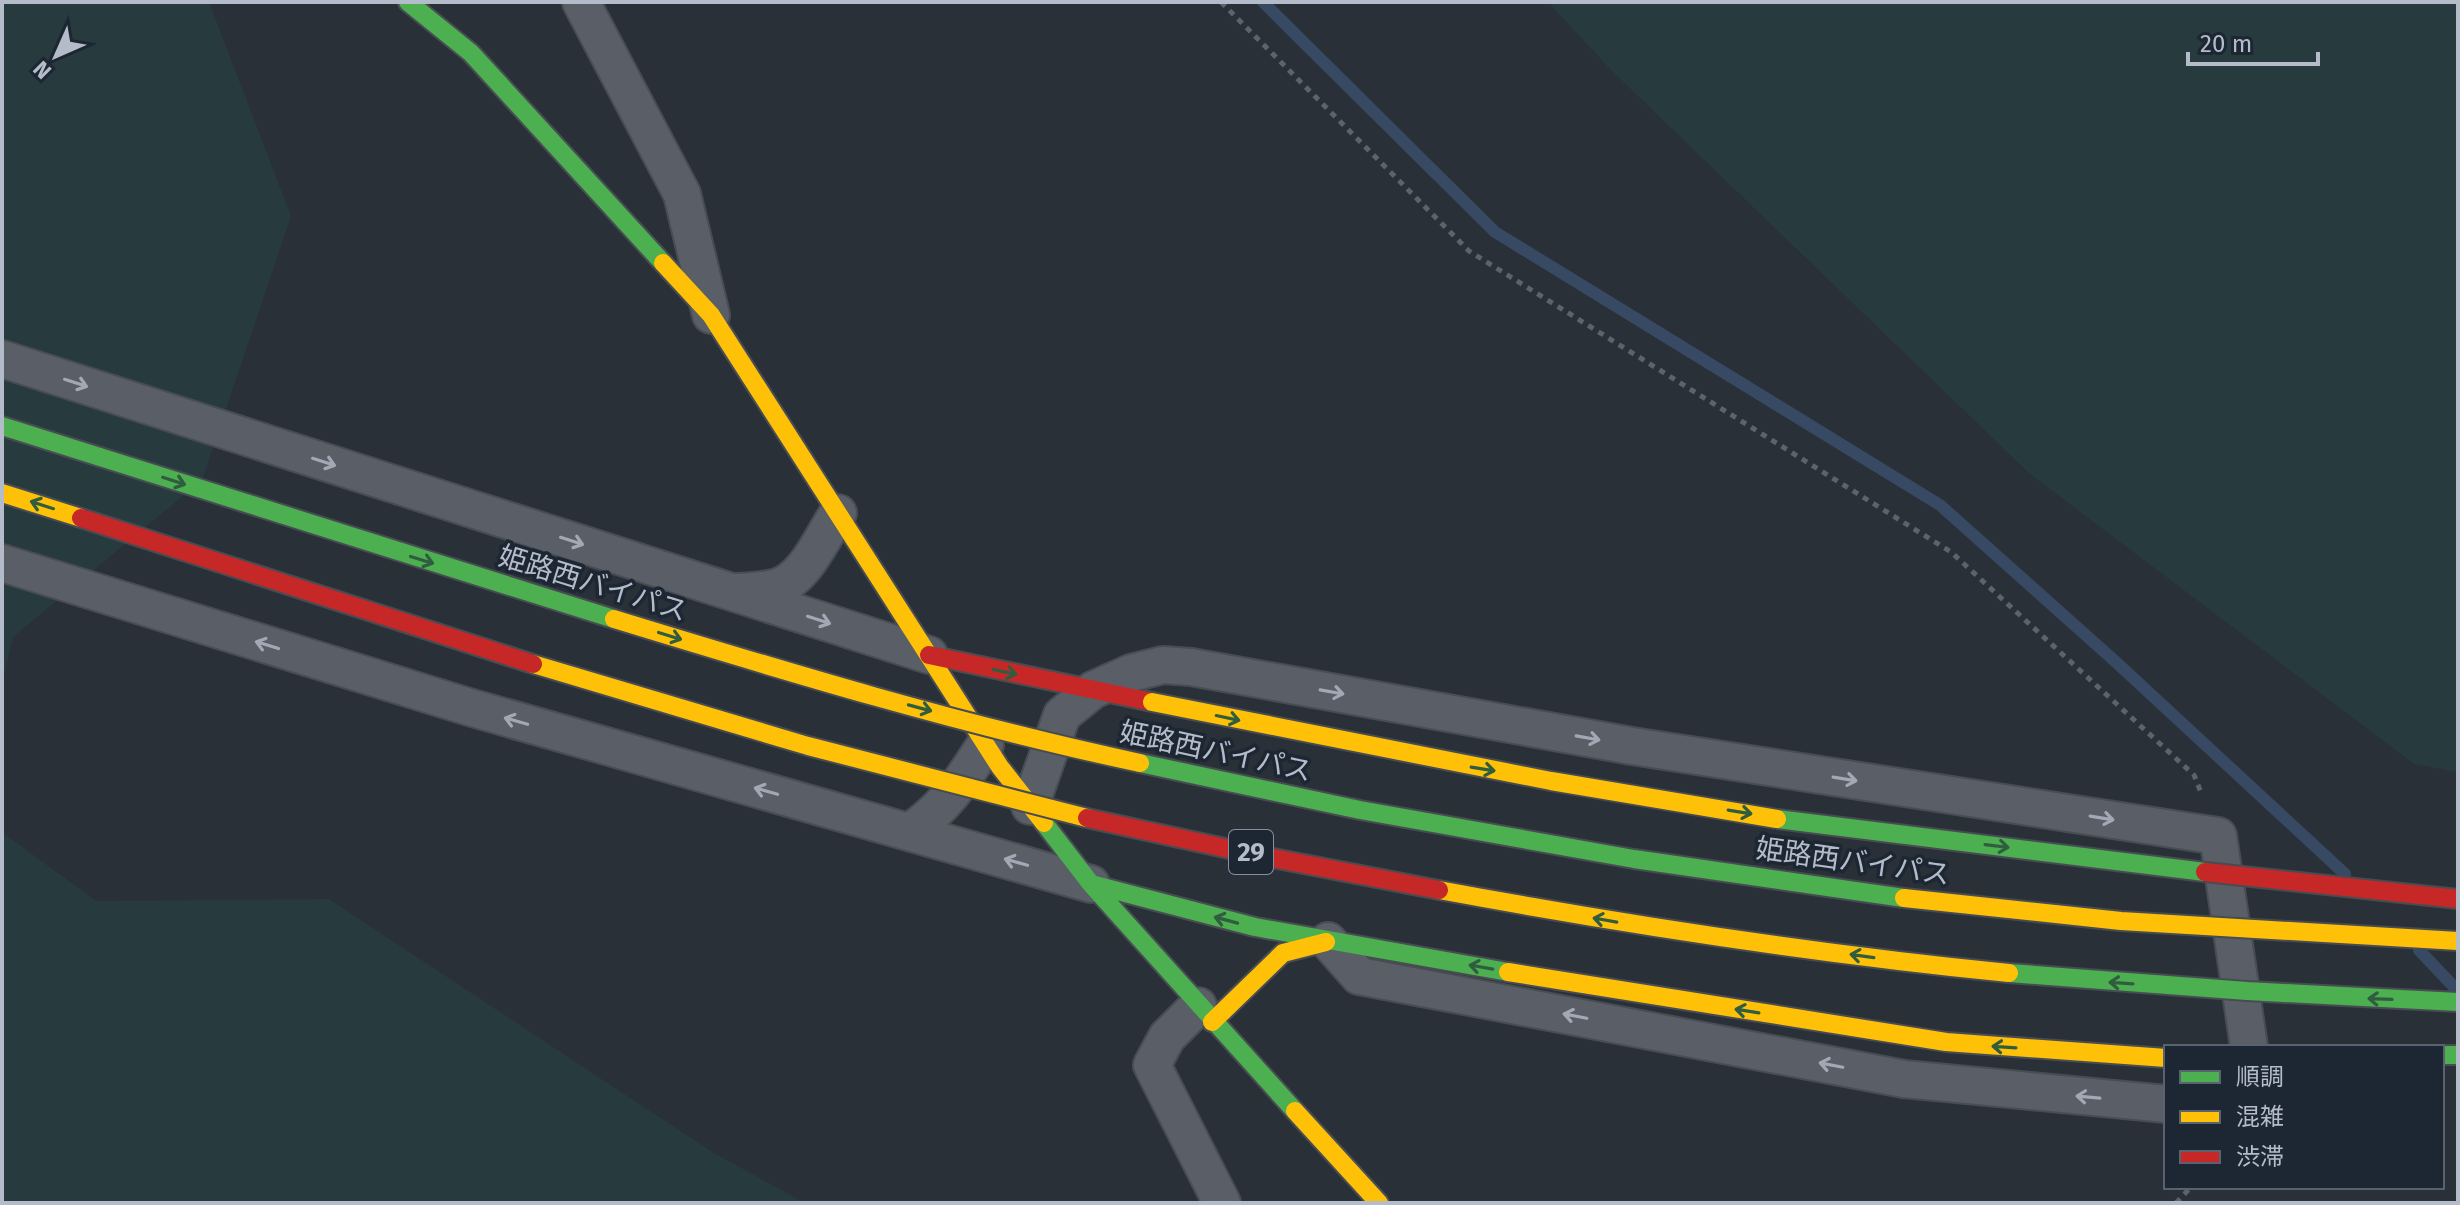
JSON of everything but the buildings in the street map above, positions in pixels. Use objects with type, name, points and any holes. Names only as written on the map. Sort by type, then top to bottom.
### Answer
[{"type":"main road","points":[[408,2],[471,53],[711,315],[985,745],[1030,806],[1091,884],[1205,1014],[1379,1203]]},
{"type":"main road","name":"姫路西バイパス","points":[[2,426],[423,561],[777,669],[1073,749],[1360,810],[1634,859],[1908,899],[2121,921],[2458,941]]},
{"type":"main road","name":"29","points":[[2,493],[410,625],[758,732],[1054,810],[1347,873],[1624,923],[1893,961],[2116,983],[2458,1002]]},
{"type":"main road","points":[[929,655],[1446,763],[1791,820],[2181,869],[2458,899]]},
{"type":"main road","points":[[1091,884],[1255,927],[1613,990],[1946,1042],[2164,1058]]},
{"type":"main road","points":[[1205,1014],[1283,953],[1328,941]]},
{"type":"street","points":[[581,2],[682,194],[711,315]]},
{"type":"street","points":[[2,359],[929,655]]},
{"type":"street","points":[[731,593],[777,588],[792,579],[803,569],[838,513]]},
{"type":"street","points":[[2,563],[469,707],[1091,884]]},
{"type":"street","points":[[1030,806],[1062,715],[1093,690],[1131,673],[1163,665],[1191,667],[1632,746],[2218,836],[2249,1045]]},
{"type":"street","points":[[910,832],[932,816],[953,794],[985,745]]},
{"type":"street","points":[[1328,941],[1359,976],[1904,1079],[2164,1104]]},
{"type":"street","points":[[1205,1014],[1167,1037],[1152,1065],[1222,1203]]},
{"type":"path","points":[[1221,2],[1469,251],[1951,552],[2194,775],[2218,836]]},
{"type":"green space","points":[[2,2],[209,2],[291,216],[202,480],[13,637],[2,683]]},
{"type":"green space","points":[[1548,2],[2458,2],[2458,772],[2414,764],[2030,474],[1611,70]]},
{"type":"green space","points":[[2,832],[96,901],[329,899],[712,1152],[805,1203],[2,1203]]},
{"type":"waterway","points":[[1263,2],[1495,232],[1940,505],[2117,663],[2345,874]]},
{"type":"waterway","points":[[2419,950],[2456,989]]},
{"type":"traffic: fast","points":[[408,2],[471,53],[663,263]]},
{"type":"traffic: fast","points":[[2,426],[100,457]]},
{"type":"traffic: fast","points":[[100,457],[614,619]]},
{"type":"traffic: fast","points":[[1140,763],[1360,810],[1634,859],[1904,898]]},
{"type":"traffic: fast","points":[[1777,819],[2205,872]]},
{"type":"traffic: fast","points":[[1044,823],[1091,884],[1295,1111]]},
{"type":"traffic: fast","points":[[1091,884],[1255,927],[1508,972]]},
{"type":"traffic: fast","points":[[2009,973],[2247,991],[2458,1002]]},
{"type":"traffic: fast","points":[[2444,1055],[2458,1055]]},
{"type":"traffic: slow","points":[[663,263],[711,315],[1000,767],[1044,823]]},
{"type":"traffic: slow","points":[[2,493],[81,518]]},
{"type":"traffic: slow","points":[[614,619],[941,715],[1140,763]]},
{"type":"traffic: slow","points":[[533,664],[808,746],[1087,818]]},
{"type":"traffic: slow","points":[[1152,702],[1551,781],[1777,819]]},
{"type":"traffic: slow","points":[[1439,890],[1723,938],[2009,973]]},
{"type":"traffic: slow","points":[[1904,898],[2121,921],[2458,941]]},
{"type":"traffic: slow","points":[[1212,1022],[1283,953],[1326,942]]},
{"type":"traffic: slow","points":[[1508,972],[1946,1042],[2164,1058]]},
{"type":"traffic: slow","points":[[1295,1111],[1379,1203]]},
{"type":"traffic: jam","points":[[81,518],[533,664]]},
{"type":"traffic: jam","points":[[929,655],[1152,702]]},
{"type":"traffic: jam","points":[[1087,818],[1439,890]]},
{"type":"traffic: jam","points":[[2205,872],[2458,899]]}]
